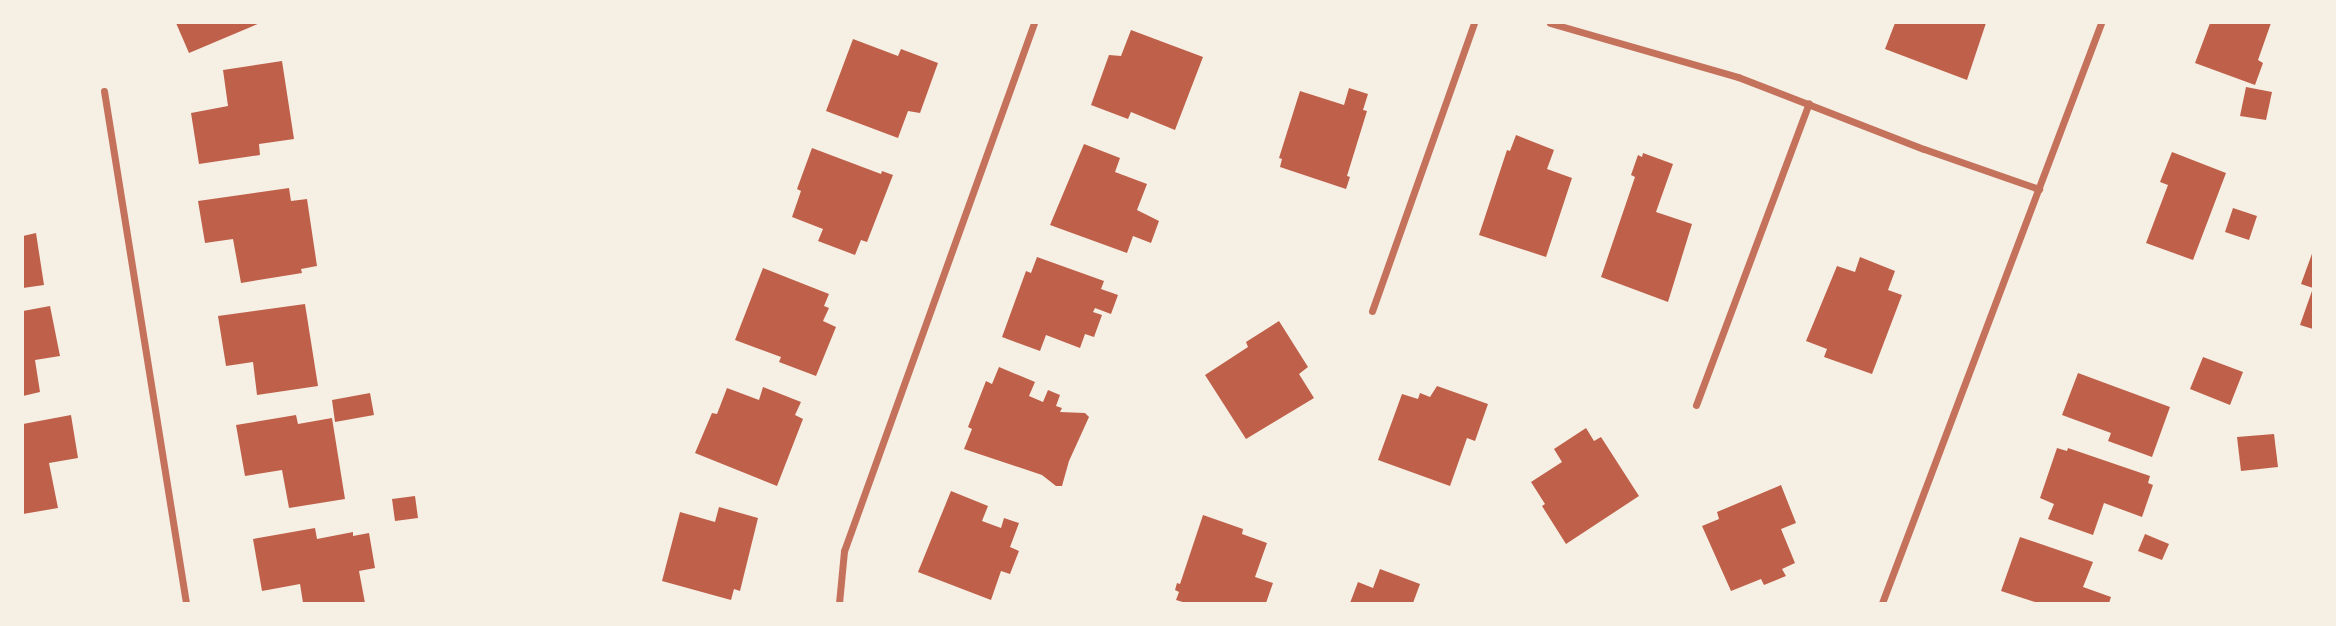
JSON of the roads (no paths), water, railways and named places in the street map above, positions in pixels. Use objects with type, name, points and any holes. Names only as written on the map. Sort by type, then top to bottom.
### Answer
[{"type":"street","points":[[839,603],[844,551],[1034,23]]},
{"type":"street","points":[[1372,311],[1474,23]]},
{"type":"street","points":[[1550,23],[1738,77],[1924,149],[2039,189]]},
{"type":"street","points":[[1882,603],[2101,23]]},
{"type":"street","points":[[104,91],[186,603]]},
{"type":"street","points":[[1696,405],[1809,103]]}]
